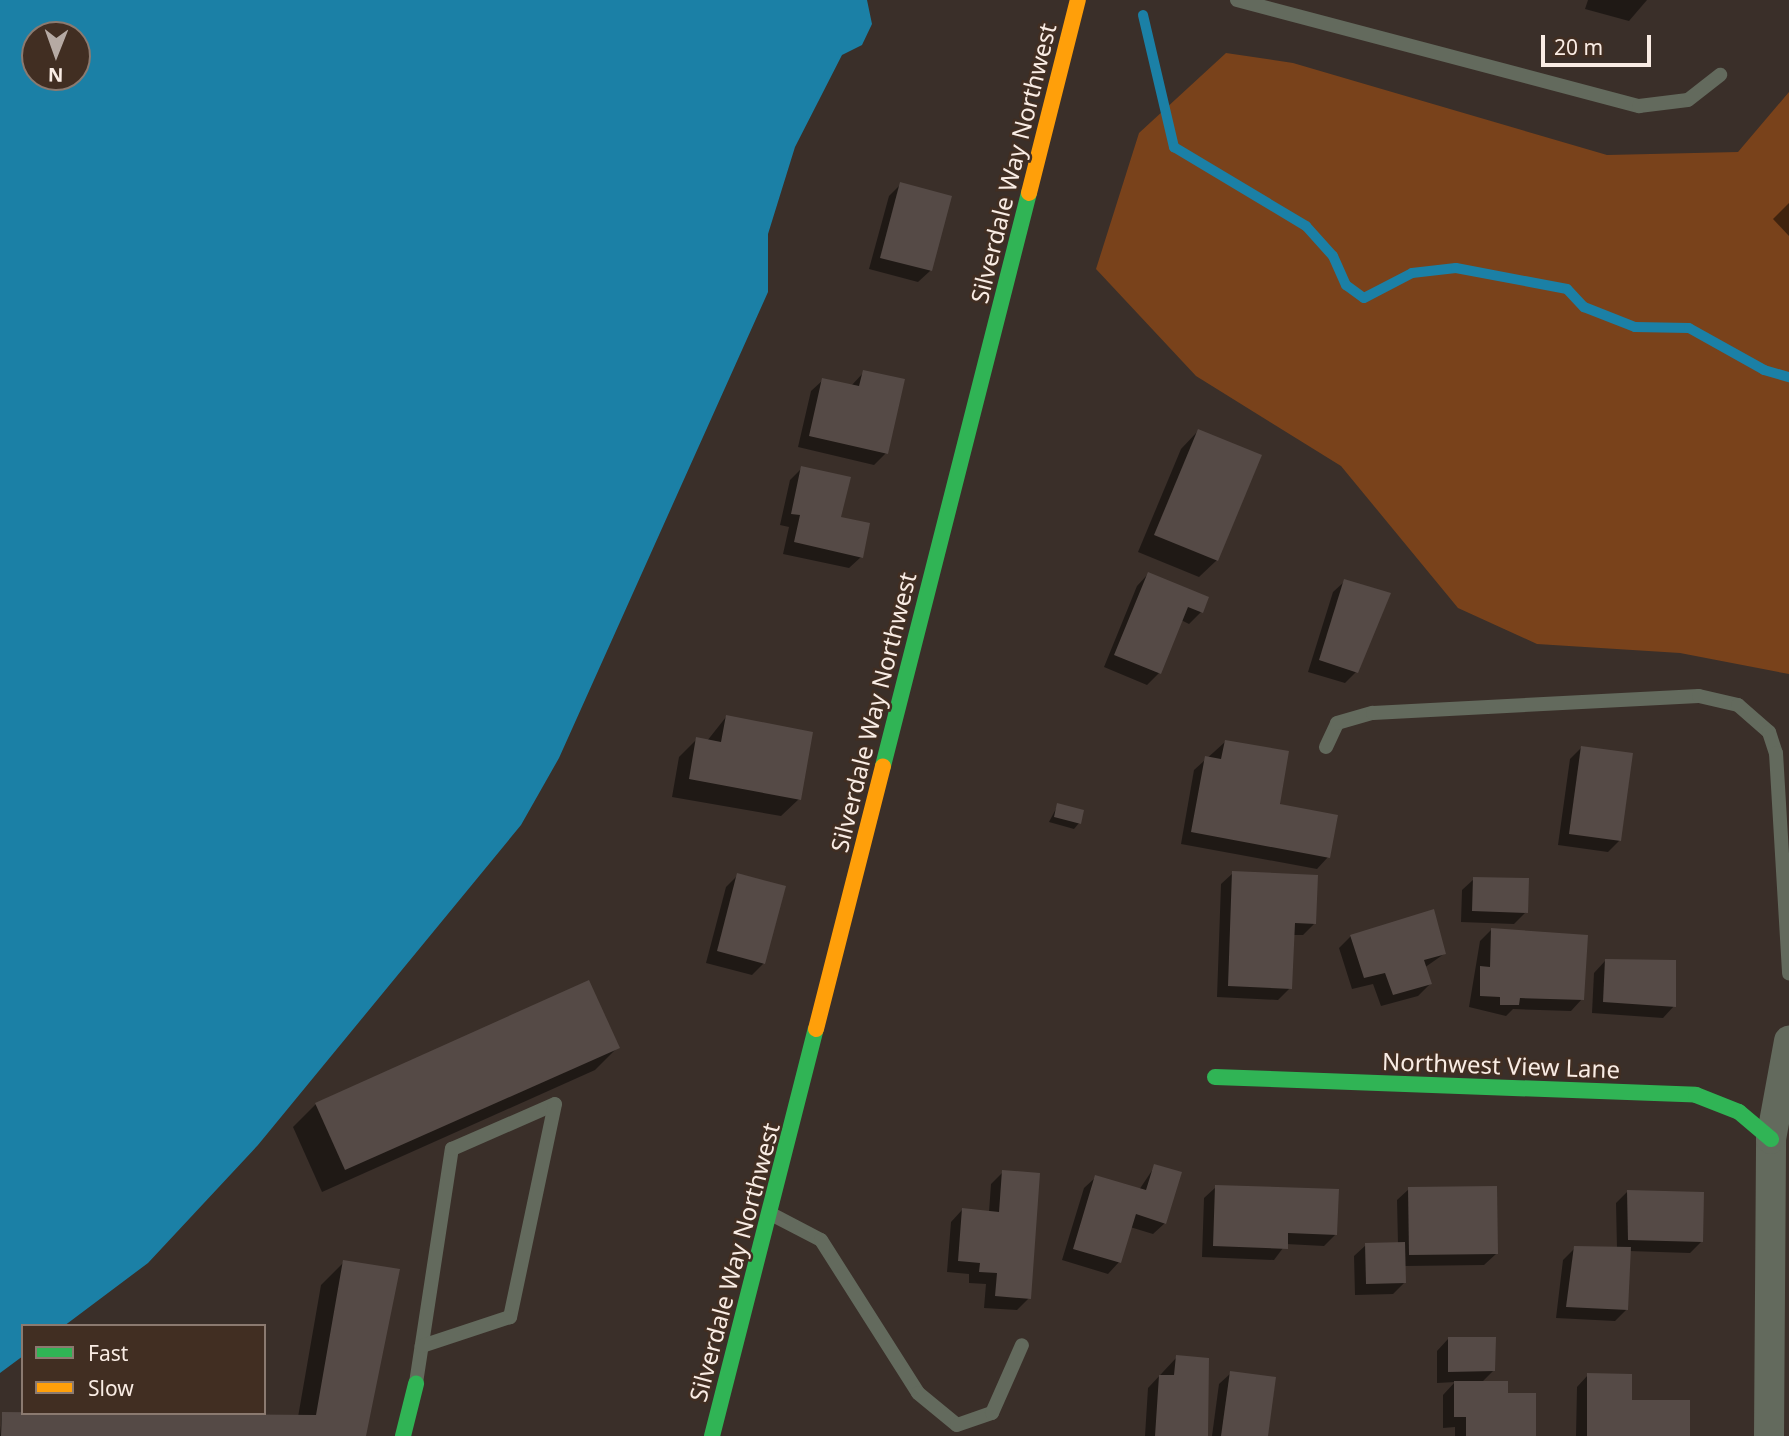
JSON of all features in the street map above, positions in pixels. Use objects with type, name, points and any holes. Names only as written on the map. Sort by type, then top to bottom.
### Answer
[{"type":"main road","name":"Silverdale Way Northwest","points":[[712,1436],[771,1214],[1078,0]]},
{"type":"main road","name":"Northwest View Lane","points":[[1216,1077],[1696,1095],[1739,1112],[1771,1139]]},
{"type":"main road","points":[[402,1436],[416,1384]]},
{"type":"street","points":[[1769,1436],[1771,1139],[1789,1041]]},
{"type":"lane","points":[[1237,0],[1639,106],[1688,100],[1720,75]]},
{"type":"lane","points":[[1326,747],[1337,723],[1373,713],[1699,696],[1738,705],[1769,732],[1776,753],[1789,974]]},
{"type":"lane","points":[[416,1384],[452,1149],[555,1104],[510,1317],[422,1346]]},
{"type":"lane","points":[[771,1214],[821,1240],[918,1393],[957,1425],[992,1413],[1022,1345]]},
{"type":"shaded area","points":[[1226,53],[1293,63],[1607,155],[1738,152],[1789,92],[1789,674],[1680,653],[1537,644],[1458,608],[1341,466],[1196,376],[1096,269],[1139,133]]},
{"type":"water","points":[[0,0],[867,0],[872,24],[862,45],[842,55],[795,147],[768,234],[768,292],[559,758],[521,825],[258,1145],[148,1263],[67,1324],[21,1324],[21,1357],[0,1373]]},
{"type":"building","points":[[900,182],[952,196],[932,271],[880,258]]},
{"type":"building","points":[[863,370],[905,379],[888,454],[809,436],[822,378],[859,386]]},
{"type":"building","points":[[1198,429],[1262,455],[1218,561],[1154,535]]},
{"type":"building","points":[[801,466],[851,477],[841,517],[870,523],[863,558],[794,542],[800,515],[791,514]]},
{"type":"building","points":[[1148,572],[1209,597],[1203,613],[1188,607],[1161,674],[1114,655]]},
{"type":"building","points":[[1344,579],[1391,593],[1358,673],[1319,660]]},
{"type":"building","points":[[726,715],[813,732],[801,800],[689,779],[696,737],[721,742]]},
{"type":"building","points":[[1225,740],[1289,751],[1280,804],[1338,815],[1330,858],[1191,832],[1205,756],[1221,759]]},
{"type":"building","points":[[1581,746],[1633,753],[1621,841],[1569,834]]},
{"type":"building","points":[[1057,803],[1084,810],[1081,824],[1054,817]]},
{"type":"building","points":[[1232,871],[1318,875],[1316,924],[1295,923],[1292,989],[1228,986]]},
{"type":"building","points":[[737,873],[786,886],[765,964],[717,951]]},
{"type":"building","points":[[1473,877],[1529,878],[1528,913],[1472,911]]},
{"type":"building","points":[[1434,909],[1446,954],[1424,960],[1432,984],[1393,995],[1385,973],[1364,978],[1350,935]]},
{"type":"building","points":[[1491,928],[1588,935],[1584,1000],[1520,998],[1519,1005],[1500,1005],[1500,997],[1480,996],[1480,966],[1490,967]]},
{"type":"building","points":[[1605,959],[1676,960],[1676,1007],[1603,1002]]},
{"type":"building","points":[[589,980],[620,1048],[345,1170],[315,1103]]},
{"type":"building","points":[[1154,1164],[1182,1172],[1166,1224],[1136,1214],[1121,1263],[1073,1249],[1095,1175],[1146,1190]]},
{"type":"building","points":[[1002,1170],[1040,1173],[1031,1299],[995,1296],[997,1273],[979,1272],[980,1263],[958,1261],[962,1208],[999,1212]]},
{"type":"building","points":[[1215,1185],[1339,1189],[1337,1235],[1288,1233],[1288,1249],[1213,1246]]},
{"type":"building","points":[[1497,1186],[1498,1254],[1409,1255],[1408,1187]]},
{"type":"building","points":[[1627,1190],[1704,1192],[1703,1242],[1628,1240]]},
{"type":"building","points":[[1405,1242],[1406,1283],[1366,1284],[1365,1243]]},
{"type":"building","points":[[1574,1246],[1631,1247],[1628,1310],[1566,1307]]},
{"type":"building","points":[[343,1260],[400,1269],[366,1436],[1,1436],[2,1412],[21,1412],[21,1415],[316,1415]]},
{"type":"building","points":[[1448,1337],[1496,1337],[1495,1371],[1448,1372]]},
{"type":"building","points":[[1176,1355],[1209,1358],[1208,1436],[1155,1436],[1159,1375],[1174,1375]]},
{"type":"building","points":[[1230,1371],[1276,1377],[1268,1436],[1221,1436]]},
{"type":"building","points":[[1587,1373],[1632,1374],[1632,1400],[1690,1400],[1690,1436],[1587,1436]]},
{"type":"building","points":[[1454,1381],[1508,1381],[1508,1393],[1536,1393],[1536,1436],[1466,1436],[1466,1417],[1454,1417]]},
{"type":"waterway","points":[[1143,15],[1174,147],[1306,226],[1333,256],[1346,285],[1364,298],[1412,273],[1456,268],[1567,289],[1584,307],[1635,327],[1689,328],[1764,370],[1789,377]]},
{"type":"traffic: fast","points":[[883,766],[1029,193]]},
{"type":"traffic: fast","points":[[712,1436],[816,1029]]},
{"type":"traffic: fast","points":[[1215,1077],[1696,1095],[1739,1112],[1771,1139]]},
{"type":"traffic: fast","points":[[403,1436],[416,1384]]},
{"type":"traffic: slow","points":[[1029,193],[1078,0]]},
{"type":"traffic: slow","points":[[816,1029],[883,766]]}]
